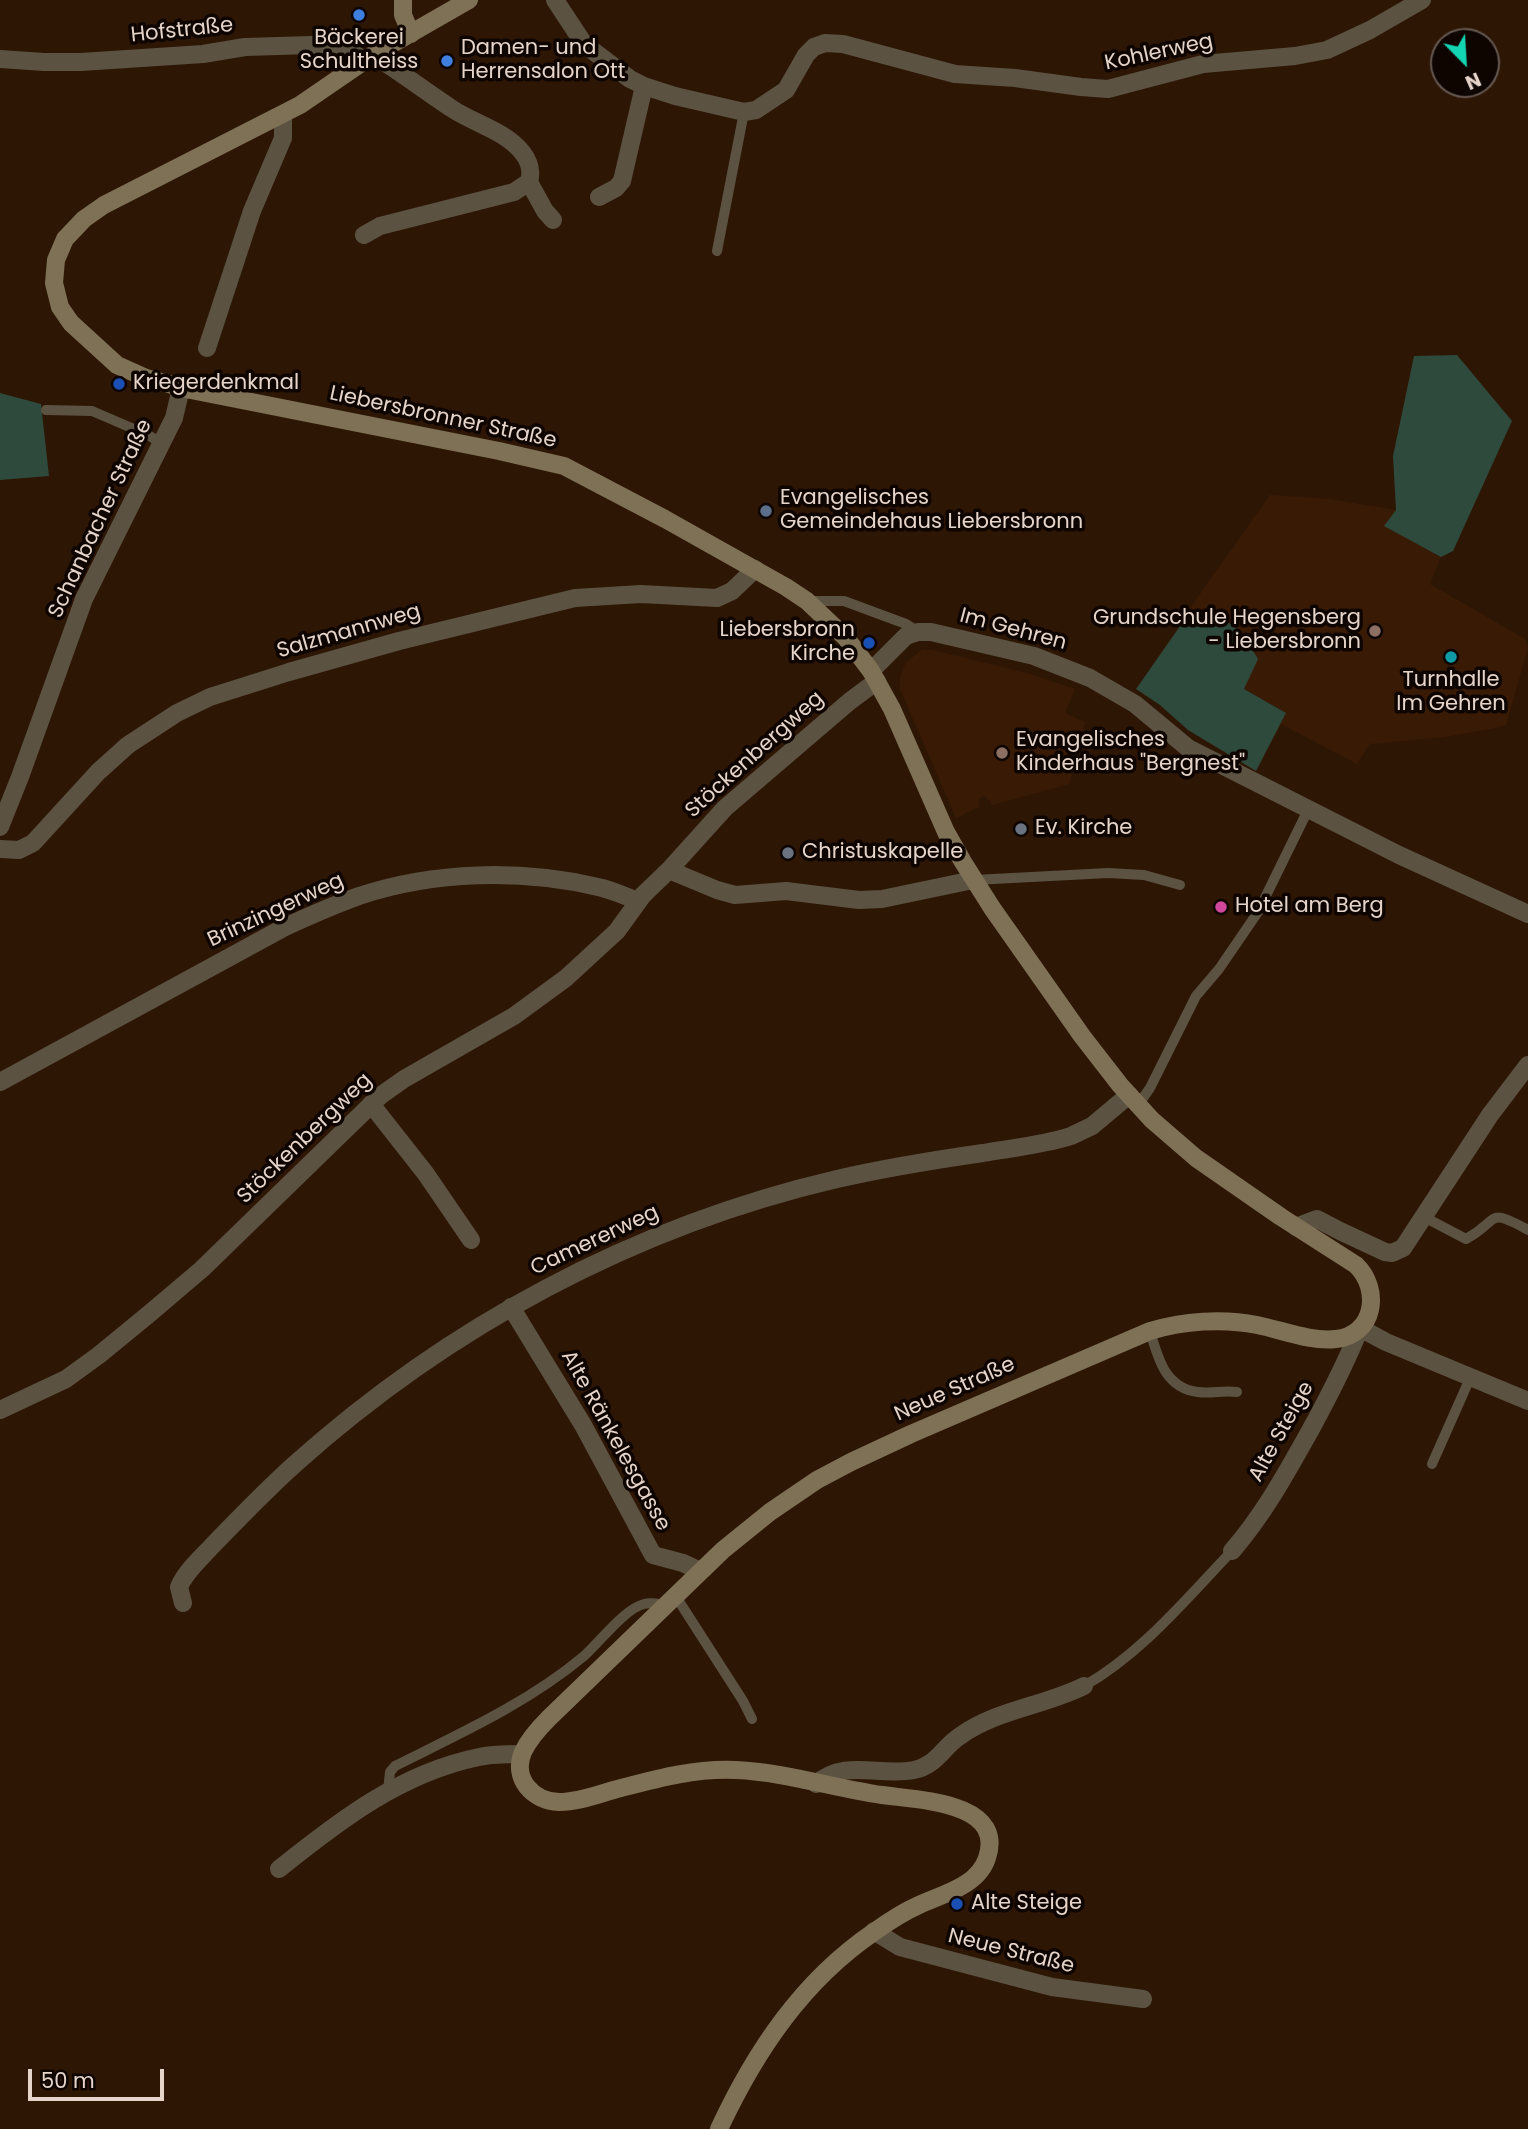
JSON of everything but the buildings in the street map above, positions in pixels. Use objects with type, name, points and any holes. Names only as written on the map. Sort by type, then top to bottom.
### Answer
[{"type":"street","points":[[403,0],[403,15],[411,34]]},
{"type":"street","name":"Liebersbronner Straße","points":[[469,0],[369,58],[283,115],[144,183],[104,205],[76,226],[65,239],[55,267],[56,292],[60,307],[77,329],[117,365],[146,377],[181,388],[551,462],[577,472],[755,569],[807,601],[846,638],[874,676],[898,722],[946,832],[973,880]]},
{"type":"street","points":[[555,0],[584,44],[624,75],[644,86],[675,96],[744,112]]},
{"type":"street","name":"Kohlerweg","points":[[744,112],[756,110],[783,93],[806,55],[814,47],[825,43],[843,44],[955,74],[1108,89],[1203,64],[1295,56],[1327,50],[1370,30],[1422,0]]},
{"type":"street","name":"Hofstraße","points":[[0,59],[81,62],[203,54],[245,47],[344,47],[408,76],[452,109],[513,144],[523,153],[530,166],[529,182],[545,211],[553,219]]},
{"type":"street","points":[[599,197],[616,188],[622,181],[644,86]]},
{"type":"street","points":[[207,348],[252,211],[283,138],[283,115]]},
{"type":"street","points":[[364,235],[380,226],[514,192],[529,182]]},
{"type":"street","name":"Schanbacher Straße","points":[[0,827],[84,599],[174,418],[181,388]]},
{"type":"street","name":"Salzmannweg","points":[[0,849],[19,850],[33,843],[98,772],[128,745],[177,713],[225,692],[399,641],[575,598],[640,594],[717,598],[732,591],[755,569]]},
{"type":"street","points":[[874,676],[906,636],[918,632]]},
{"type":"street","name":"Im Gehren","points":[[918,632],[931,632],[1034,656],[1077,673],[1125,697],[1188,748],[1399,855],[1528,914]]},
{"type":"street","name":"Stöckenbergweg","points":[[0,1410],[65,1379],[99,1355],[211,1260],[371,1104],[404,1079],[502,1024],[566,978],[613,935],[638,901],[734,799],[850,701],[874,676]]},
{"type":"street","points":[[669,870],[735,895],[786,891],[867,900],[973,880],[1082,1035],[1134,1100],[1196,1158],[1350,1261],[1364,1275],[1371,1288],[1372,1299],[1360,1328],[1386,1342],[1528,1401]]},
{"type":"street","name":"Brinzingerweg","points":[[0,1083],[285,927],[374,892],[434,879],[503,875],[587,885],[638,901]]},
{"type":"street","points":[[1296,1227],[1313,1219],[1320,1220],[1373,1247],[1392,1253],[1405,1246],[1490,1115],[1528,1065]]},
{"type":"street","name":"Camererweg","points":[[183,1603],[180,1587],[188,1573],[290,1468],[358,1410],[391,1386],[445,1348],[512,1307],[611,1256],[725,1211],[836,1180],[897,1167],[1064,1139],[1092,1126],[1134,1100]]},
{"type":"street","points":[[371,1104],[426,1174],[471,1240]]},
{"type":"street","name":"Alte Ränkelesgasse","points":[[512,1307],[583,1425],[653,1555],[700,1571]]},
{"type":"street","name":"Neue Straße","points":[[719,2129],[744,2077],[779,2025],[828,1967],[874,1931],[976,1876],[988,1856],[986,1833],[978,1818],[960,1808],[750,1772],[697,1771],[577,1800],[553,1801],[540,1798],[524,1784],[521,1774],[522,1754],[531,1739],[549,1718],[738,1537],[832,1471],[1150,1331],[1178,1324],[1231,1321],[1335,1340],[1360,1328]]},
{"type":"street","name":"Alte Steige","points":[[1232,1551],[1253,1527],[1288,1472],[1345,1365],[1360,1328]]},
{"type":"street","points":[[816,1784],[828,1774],[840,1771],[904,1772],[921,1768],[936,1760],[956,1738],[978,1725],[1084,1686]]},
{"type":"street","points":[[279,1869],[345,1817],[387,1791],[428,1772],[460,1762],[488,1756],[522,1754]]},
{"type":"street","name":"Neue Straße","points":[[874,1931],[900,1947],[1052,1987],[1143,2000]]},
{"type":"lane","points":[[717,251],[744,112]]},
{"type":"lane","points":[[46,410],[92,411],[161,443]]},
{"type":"lane","name":"Im Gehren","points":[[807,601],[849,602],[906,624],[918,632]]},
{"type":"lane","points":[[1134,1100],[1150,1088],[1196,996],[1219,969],[1254,919],[1308,810]]},
{"type":"lane","points":[[973,880],[1108,873],[1144,875],[1180,885]]},
{"type":"lane","points":[[1424,1217],[1465,1239],[1470,1238],[1488,1221],[1498,1217],[1506,1218],[1528,1230]]},
{"type":"lane","points":[[1150,1331],[1162,1367],[1176,1384],[1197,1392],[1237,1392]]},
{"type":"lane","points":[[1432,1464],[1471,1376]]},
{"type":"lane","points":[[1084,1686],[1121,1661],[1181,1607],[1232,1551]]},
{"type":"lane","points":[[387,1791],[390,1772],[395,1766],[526,1697],[582,1658],[634,1609],[648,1603],[670,1600],[731,1681],[752,1719]]},
{"type":"shaded area","name":"Grundschule Hegensberg - Liebersbronn","points":[[1270,495],[1329,499],[1396,510],[1385,526],[1441,557],[1430,584],[1525,639],[1528,648],[1506,725],[1444,737],[1370,744],[1357,764],[1281,724],[1286,713],[1244,689],[1201,614],[1183,618]]},
{"type":"shaded area","name":"Evangelisches Kinderhaus \"Bergnest\"","points":[[922,650],[932,650],[1031,674],[1075,689],[1065,713],[1085,722],[1069,784],[992,805],[985,796],[978,799],[979,807],[956,818],[900,689],[900,677],[906,662]]},
{"type":"green space","points":[[1457,355],[1512,421],[1453,551],[1441,557],[1384,526],[1396,510],[1393,456],[1414,356]]},
{"type":"green space","points":[[0,393],[41,404],[49,476],[0,480]]},
{"type":"green space","points":[[1201,614],[1221,619],[1236,628],[1258,659],[1244,689],[1286,713],[1256,771],[1188,730],[1160,705],[1136,689],[1185,619]]},
{"type":"place","name":"Bäckerei Schultheiss","points":[[359,15]]},
{"type":"place","name":"Damen- und Herrensalon Ott","points":[[447,61]]},
{"type":"place","name":"Kriegerdenkmal","points":[[119,384]]},
{"type":"place","name":"Evangelisches Gemeindehaus Liebersbronn","points":[[766,511]]},
{"type":"place","name":"Grundschule Hegensberg - Liebersbronn","points":[[1375,631]]},
{"type":"place","name":"Liebersbronn Kirche","points":[[869,643]]},
{"type":"place","name":"Turnhalle Im Gehren","points":[[1451,657]]},
{"type":"place","name":"Evangelisches Kinderhaus \"Bergnest\"","points":[[1002,753]]},
{"type":"place","name":"Ev. Kirche","points":[[1021,829]]},
{"type":"place","name":"Christuskapelle","points":[[788,853]]},
{"type":"place","name":"Hotel am Berg","points":[[1221,907]]},
{"type":"place","name":"Alte Steige","points":[[957,1904]]}]
